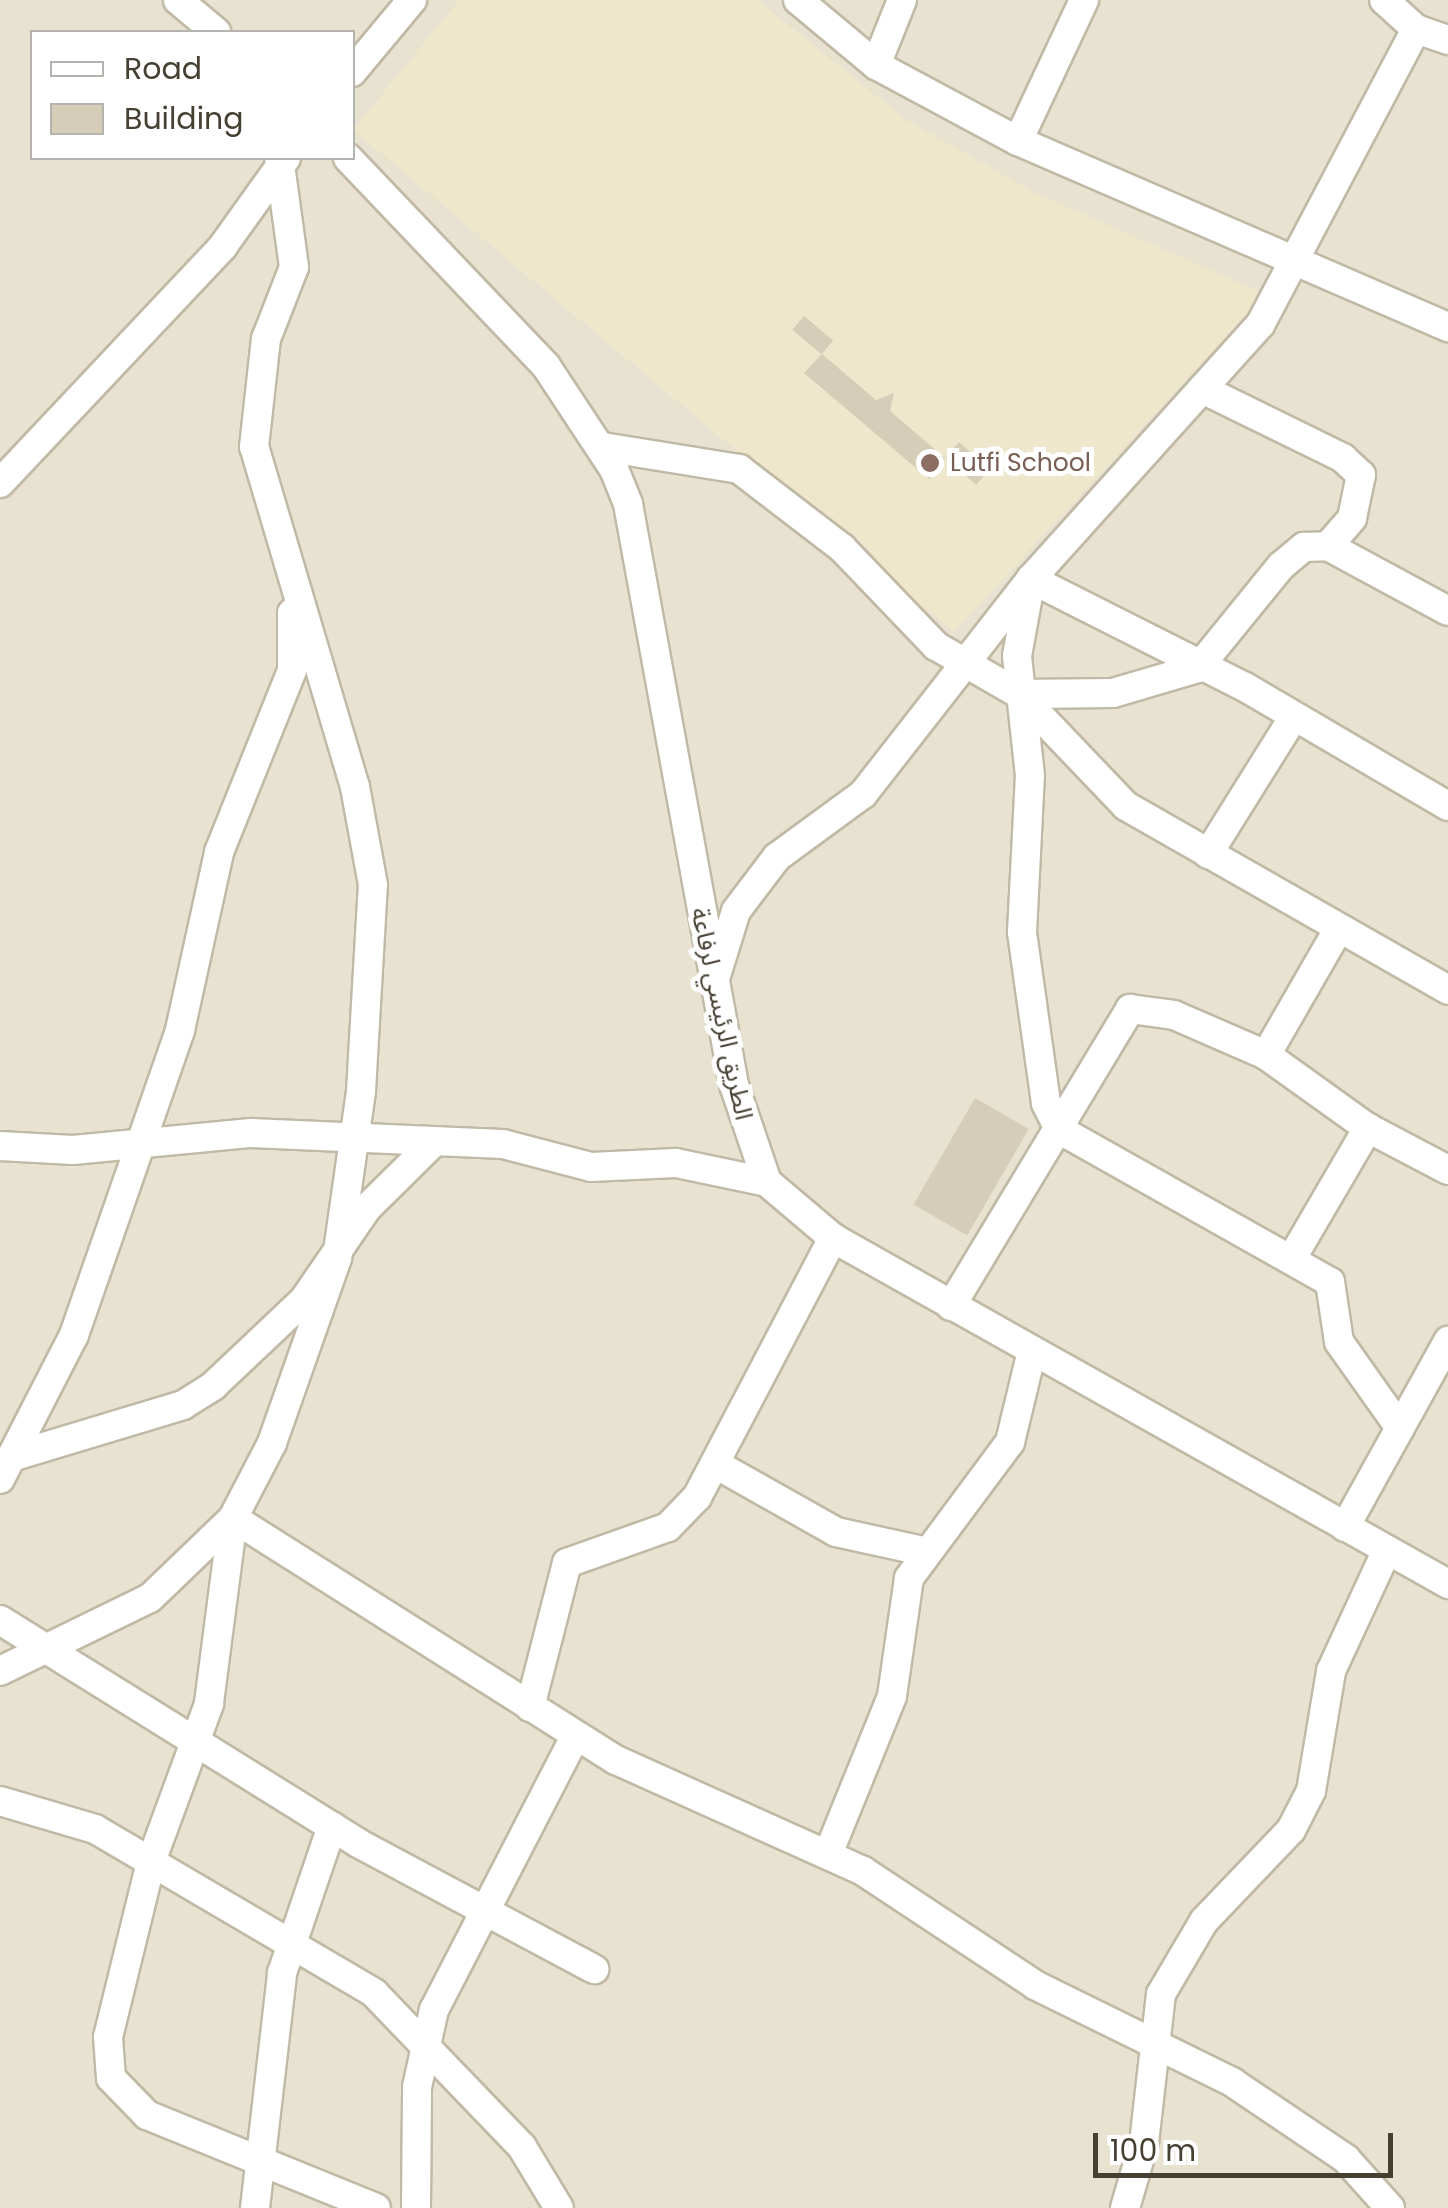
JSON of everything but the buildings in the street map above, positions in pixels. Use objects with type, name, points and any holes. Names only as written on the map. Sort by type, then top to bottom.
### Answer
[{"type":"street","points":[[178,0],[214,30]]},
{"type":"street","points":[[355,68],[412,0]]},
{"type":"street","points":[[798,0],[876,66],[1018,141],[1296,267],[1448,327]]},
{"type":"street","points":[[876,66],[902,0]]},
{"type":"street","points":[[1018,141],[1084,0]]},
{"type":"street","points":[[1384,0],[1416,29],[1448,40]]},
{"type":"street","points":[[713,984],[736,911],[765,872],[795,838],[863,794],[1031,579],[1202,389],[1296,267],[1416,29]]},
{"type":"street","points":[[0,483],[223,246],[282,160]]},
{"type":"street","points":[[282,160],[294,267],[266,339],[254,447],[355,787],[374,884],[356,1142],[337,1258],[272,1442],[233,1518],[200,1743],[151,1862],[108,2038],[110,2078],[147,2115],[376,2208]]},
{"type":"street","name":"الطريق الرئيسي لرفاعة","points":[[350,160],[546,366],[603,448],[628,504],[713,984],[746,1133],[767,1182],[833,1238],[1448,1584]]},
{"type":"street","points":[[1202,389],[1361,475],[1352,518],[1328,546]]},
{"type":"street","points":[[603,448],[739,469],[842,548],[916,629],[1018,694],[1099,784],[1208,854],[1446,986]]},
{"type":"street","points":[[1018,694],[1113,692],[1198,668],[1281,566],[1304,547],[1328,546],[1448,611]]},
{"type":"street","points":[[1031,579],[1294,718],[1448,806]]},
{"type":"street","points":[[1031,579],[1018,694],[1030,776],[1022,932],[1036,1064],[1059,1128],[1330,1282],[1339,1342],[1400,1428]]},
{"type":"street","points":[[0,1479],[74,1335],[137,1141],[180,1030],[220,852],[287,688],[293,588]]},
{"type":"street","points":[[1208,854],[1294,718]]},
{"type":"street","points":[[1266,1056],[1340,928]]},
{"type":"street","points":[[951,1306],[1130,1009],[1174,1015],[1266,1056],[1368,1128],[1448,1170]]},
{"type":"street","points":[[1292,1258],[1368,1128]]},
{"type":"street","points":[[0,1146],[251,1132],[356,1142],[536,1145],[592,1167],[676,1163],[767,1182]]},
{"type":"street","points":[[8,1458],[182,1406],[281,1325],[337,1258],[367,1208],[432,1144]]},
{"type":"street","points":[[530,1707],[567,1563],[668,1527],[718,1466],[833,1238]]},
{"type":"street","points":[[1345,1528],[1448,1341]]},
{"type":"street","points":[[828,1854],[892,1696],[909,1578],[923,1550],[1010,1442],[1032,1351]]},
{"type":"street","points":[[718,1466],[836,1532],[923,1550]]},
{"type":"street","points":[[0,1672],[43,1647],[150,1598],[233,1518]]},
{"type":"street","points":[[233,1518],[575,1737],[726,1816],[828,1854],[1036,1986],[1152,2036],[1346,2159],[1390,2208]]},
{"type":"street","points":[[1125,2208],[1144,2143],[1152,2036],[1177,1955],[1291,1830],[1311,1791],[1331,1671],[1387,1550]]},
{"type":"street","points":[[0,1620],[332,1826],[594,1969]]},
{"type":"street","points":[[416,2208],[426,2042],[486,1912],[575,1737]]},
{"type":"street","points":[[0,1801],[94,1829],[290,1940],[374,1994],[426,2042],[522,2148],[559,2208]]},
{"type":"street","points":[[255,2208],[256,2159],[290,1940],[332,1826]]},
{"type":"shaded area","points":[[0,0],[1448,0],[1448,2208],[0,2208]]},
{"type":"shaded area","name":"Lutfi School","points":[[459,0],[757,0],[908,121],[1033,192],[1265,294],[954,632],[355,132]]},
{"type":"place","name":"Lutfi School","points":[[930,463]]}]
